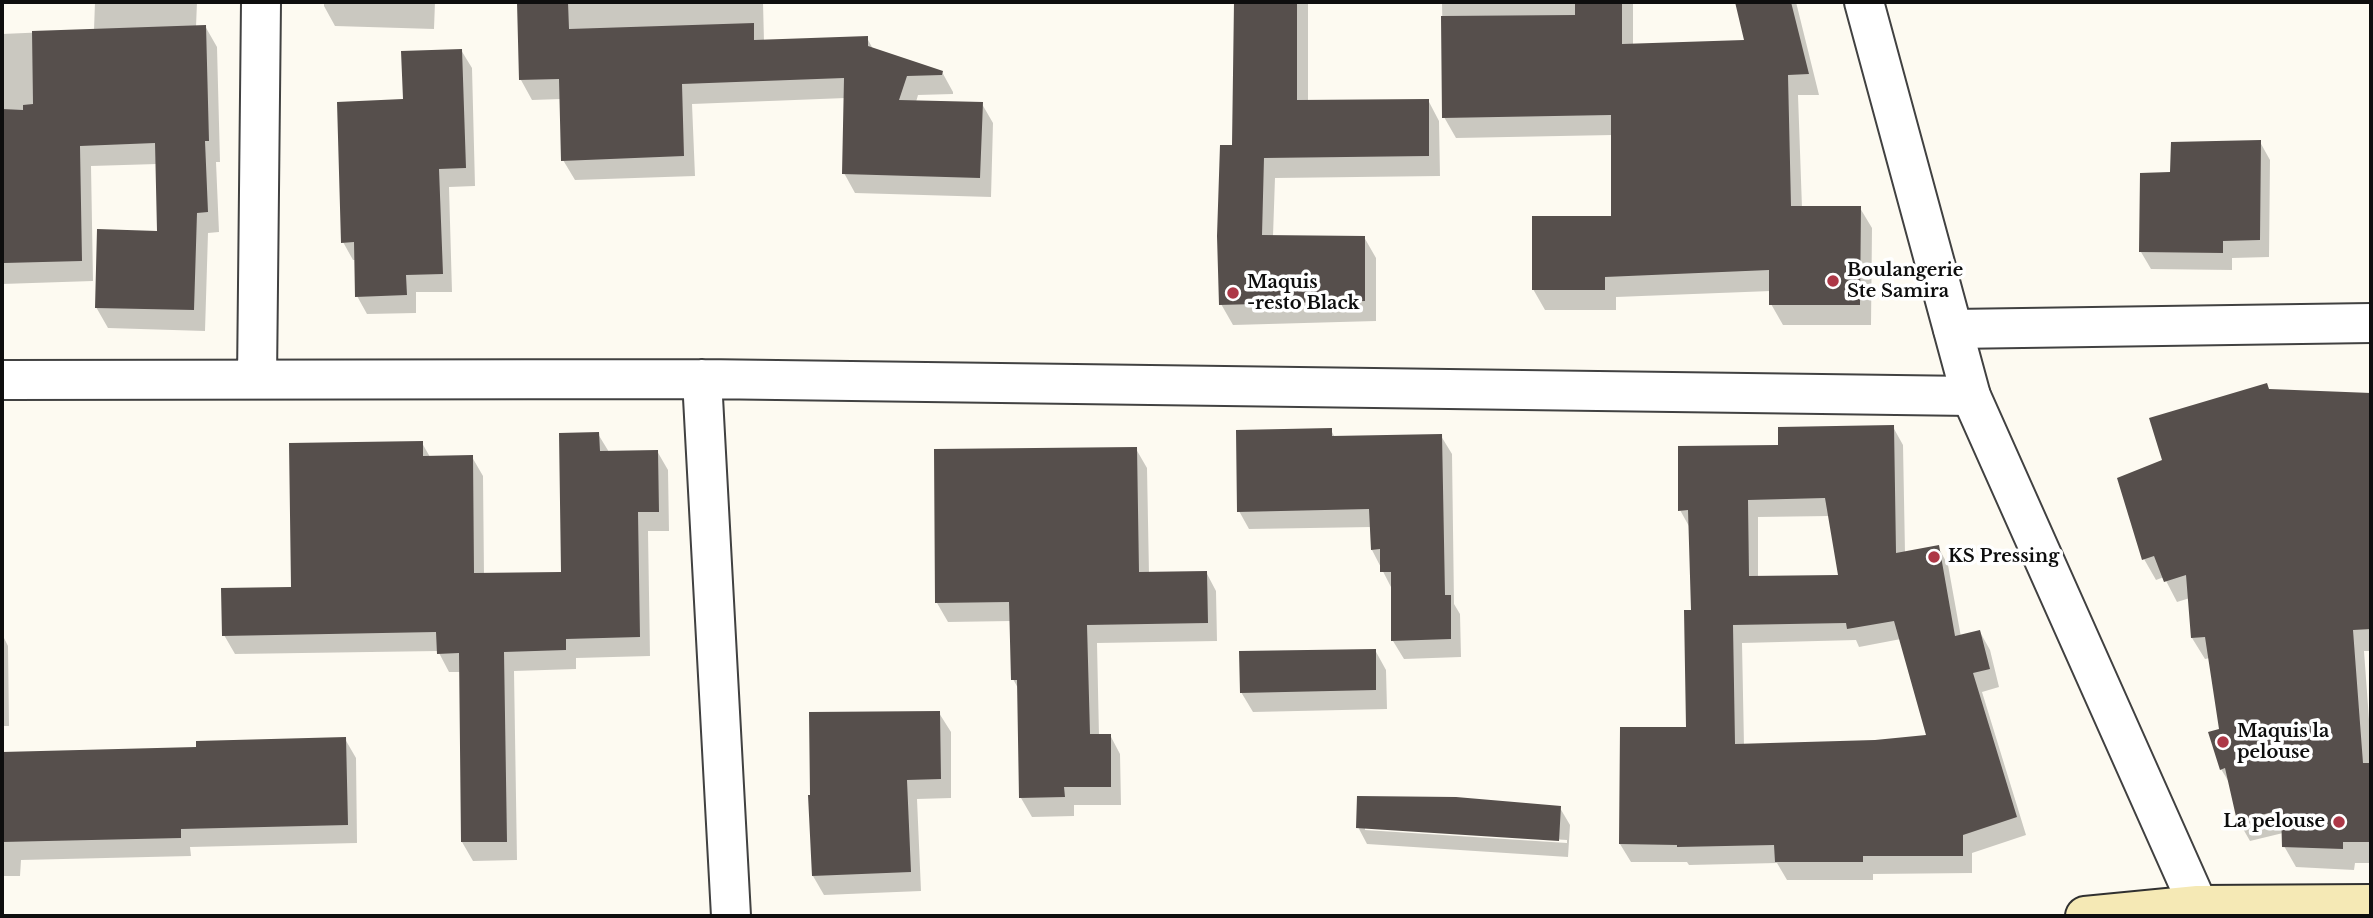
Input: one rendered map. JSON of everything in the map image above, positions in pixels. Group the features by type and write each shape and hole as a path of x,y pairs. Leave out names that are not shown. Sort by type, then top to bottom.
{"main road":[{"path":"2085,916 2371,904"}],"street":[{"path":"257,379 261,2"},
{"path":"1864,2 1971,396 2202,911"},
{"path":"1952,329 2371,323"},
{"path":"702,379 732,916"},
{"path":"2,380 702,379 1971,396"}],"building":[{"path":"517,2 568,2 569,29 754,23 754,40 868,36 868,46 943,71 942,75 907,76 899,100 983,102 980,178 842,174 844,78 682,84 684,156 561,161 559,79 519,80"},
{"path":"1234,2 1297,2 1297,100 1429,99 1429,156 1264,158 1262,235 1365,236 1365,301 1219,305 1217,236 1220,145 1232,145"},
{"path":"1575,2 1622,2 1622,44 1744,40 1735,2 1791,2 1809,74 1788,75 1791,206 1861,206 1860,305 1769,305 1769,270 1605,277 1605,290 1532,290 1532,216 1611,216 1611,115 1442,118 1441,16 1575,15"},
{"path":"206,25 209,141 205,141 208,212 197,213 194,310 95,308 97,229 157,231 155,143 80,146 82,261 4,263 2,109 23,110 23,105 33,104 32,31"},
{"path":"462,49 466,168 439,169 443,274 406,275 407,295 355,297 354,242 341,243 337,102 403,99 401,51"},
{"path":"2261,140 2260,240 2223,241 2223,253 2139,252 2140,173 2170,172 2171,142"},
{"path":"2267,383 2269,389 2371,393 2371,629 2353,630 2363,763 2371,763 2371,842 2343,842 2343,849 2282,847 2281,810 2237,821 2225,768 2220,770 2208,732 2219,729 2205,637 2191,638 2186,575 2164,582 2154,556 2142,560 2117,478 2162,460 2149,418"},
{"path":"1894,425 1896,553 1939,545 1955,636 1980,630 1990,669 1973,673 2017,817 1963,835 1963,856 1863,856 1863,862 1775,862 1774,845 1677,847 1619,844 1620,727 1686,727 1684,610 1691,610 1688,510 1678,511 1678,446 1778,445 1778,427","holes":["1825,498 1838,575 1749,576 1748,500","1894,621 1926,735 1875,740 1735,744 1733,625 1846,623 1847,629"]},
{"path":"1332,428 1332,436 1442,434 1445,595 1451,595 1451,639 1391,641 1391,572 1380,572 1380,549 1371,550 1369,509 1237,512 1236,430"},
{"path":"599,432 600,451 658,450 659,512 638,512 640,637 566,639 566,650 504,652 507,842 461,842 459,653 437,654 436,632 222,636 221,588 291,587 289,443 423,441 423,456 473,455 474,573 561,572 559,433"},
{"path":"1137,447 1139,572 1207,571 1208,623 1087,625 1090,734 1111,734 1111,787 1064,787 1065,797 1019,798 1017,680 1011,680 1009,602 935,603 934,449"},
{"path":"1376,649 1376,690 1240,693 1239,651"},
{"path":"940,711 941,779 907,780 911,872 812,876 808,795 809,712"},
{"path":"346,737 348,825 181,829 181,838 2,842 2,752 196,747 196,741"},
{"path":"1357,796 1456,797 1561,806 1559,841 1356,828"}],"place":[{"name":"Boulangerie Ste Samira","path":"1833,281"},
{"name":"Maquis -resto Black","path":"1233,293"},
{"name":"KS Pressing","path":"1934,557"},
{"name":"Maquis la pelouse","path":"2223,742"},
{"name":"La pelouse","path":"2339,822"}]}
